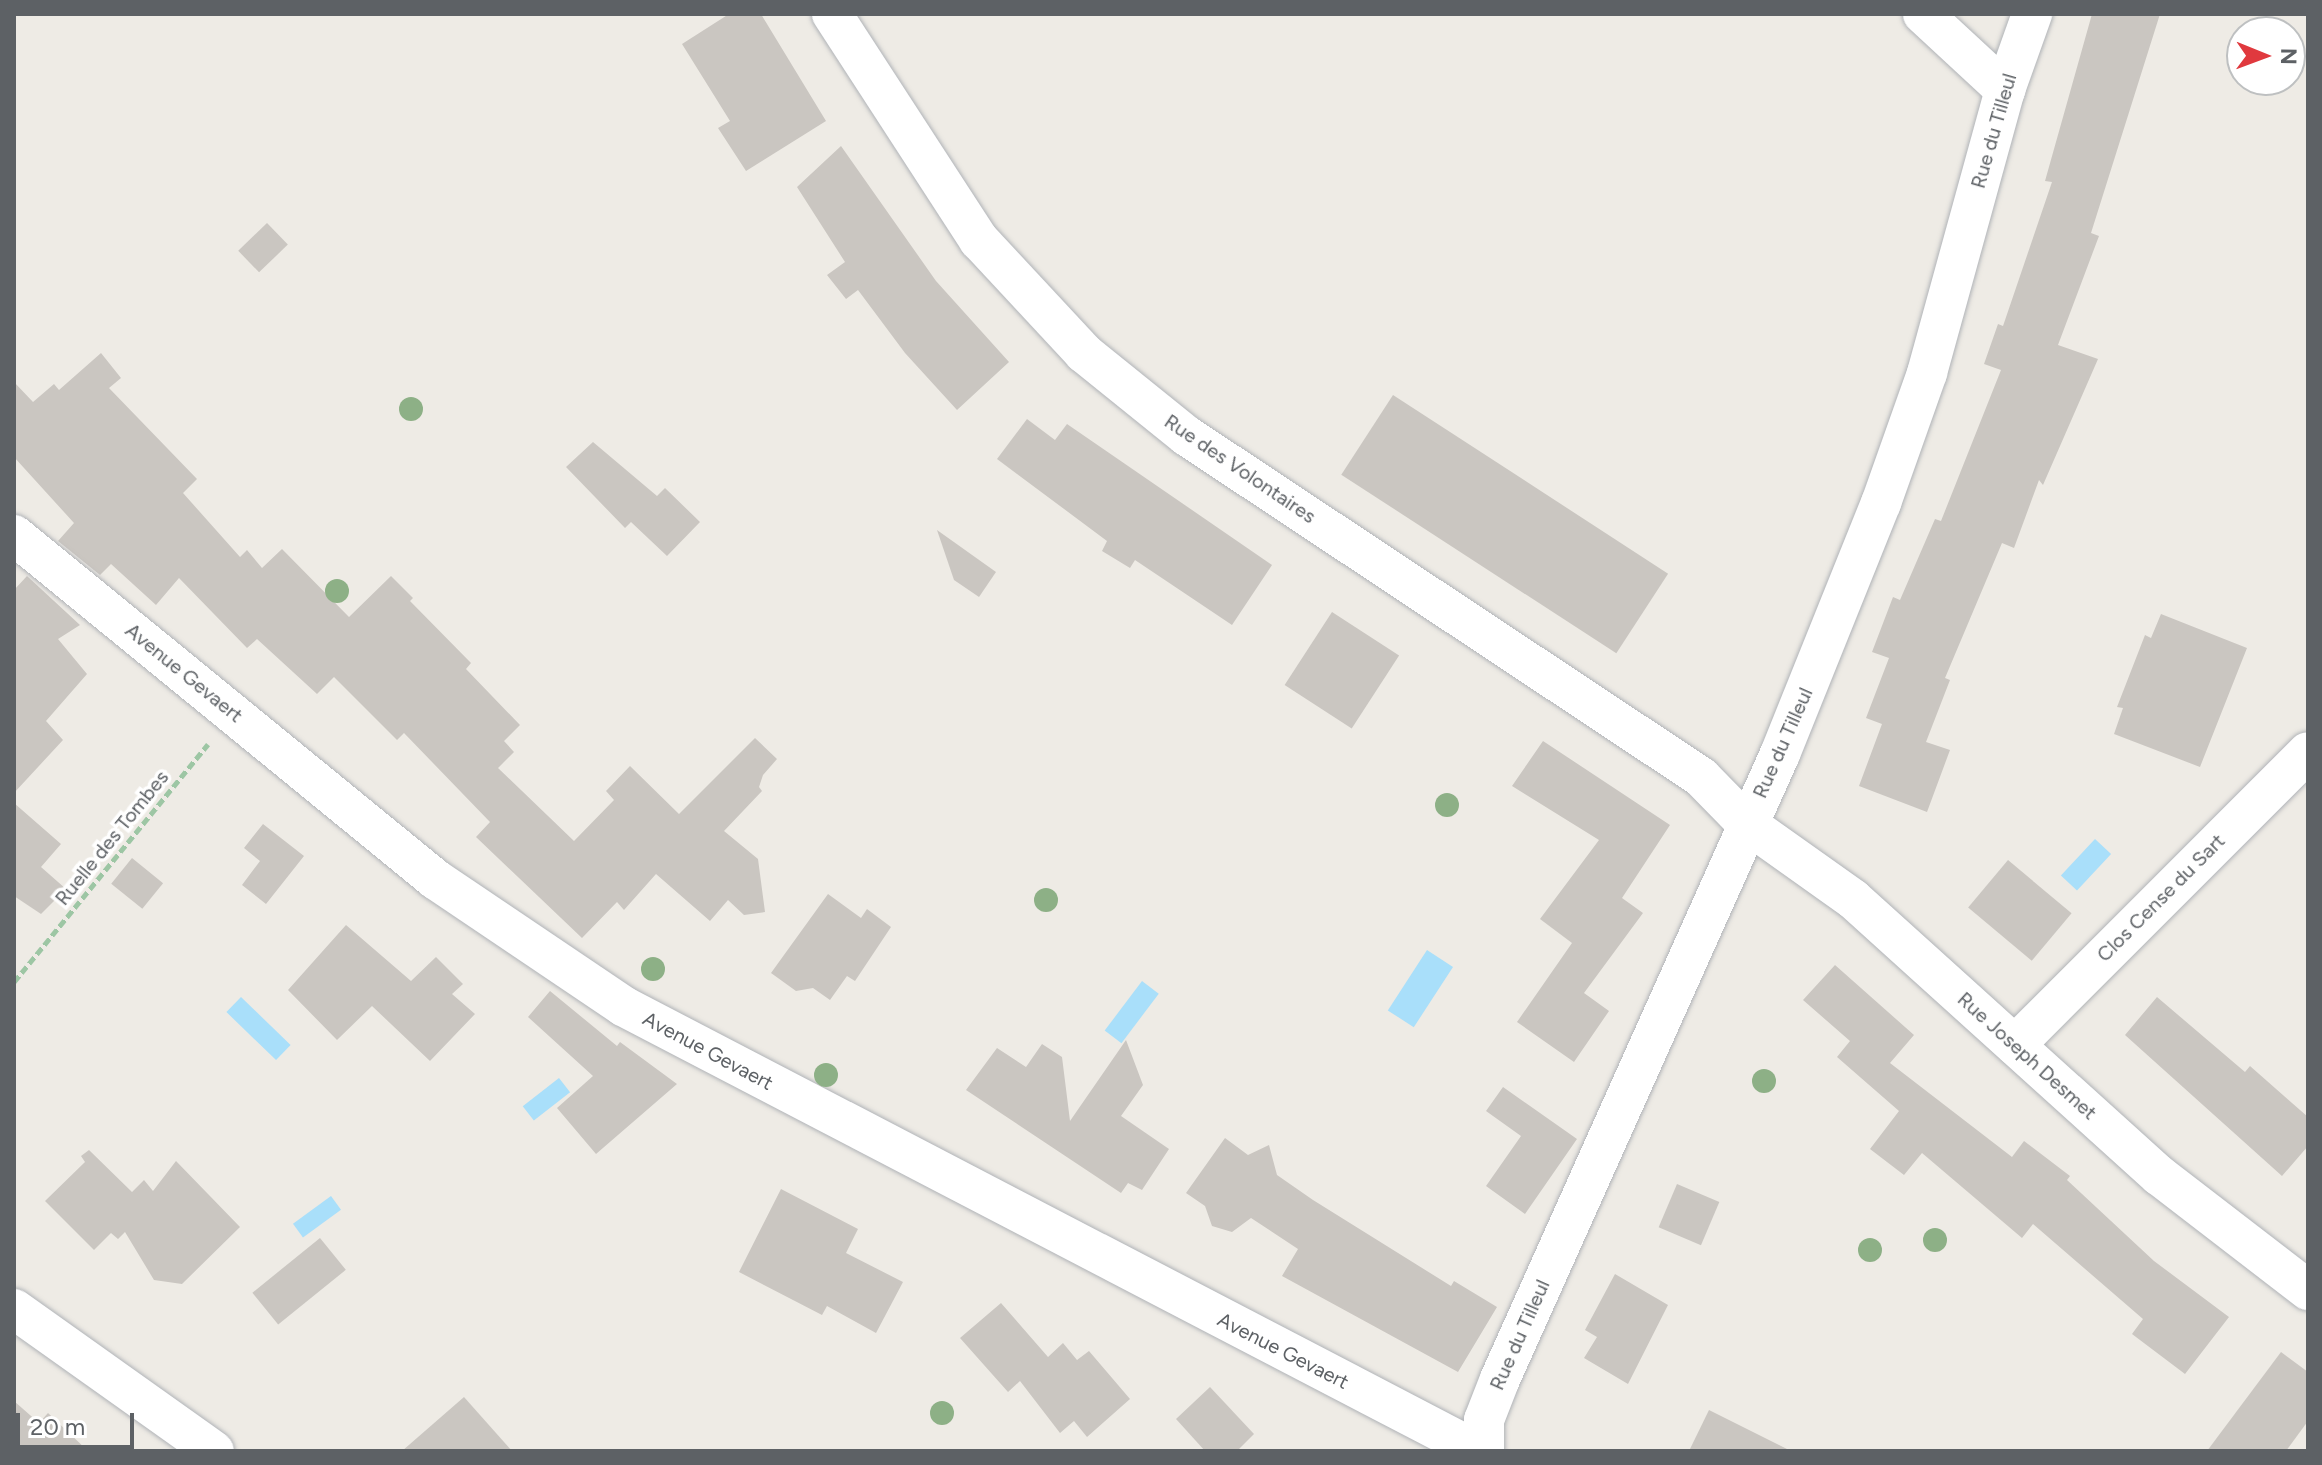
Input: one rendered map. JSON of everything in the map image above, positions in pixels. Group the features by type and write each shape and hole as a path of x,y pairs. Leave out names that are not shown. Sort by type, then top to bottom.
{"street":[{"name":"Rue des Volontaires","path":"832,14 979,240 1084,353 1187,436 1701,777 1746,823"},
{"path":"1923,14 2005,90"},
{"name":"Rue du Tilleul","path":"1481,1451 1484,1420 1500,1379 1817,666 1881,503 1927,373 2005,90 2032,14"},
{"name":"Avenue Gevaert","path":"14,535 435,879 623,1006 1481,1451"},
{"name":"Clos Cense du Sart","path":"2015,1045 2308,752"},
{"name":"Rue Joseph Desmet","path":"1746,823 1853,899 2160,1176 2308,1290"},
{"path":"14,1309 214,1451"}],"path":[{"name":"Ruelle des Tombes","path":"14,982 233,712"}],"water":[{"path":"2095,839 2111,854 2077,891 2061,876"},
{"path":"1427,950 1453,967 1414,1027 1388,1010"},
{"path":"1142,981 1159,994 1121,1043 1105,1031"},
{"path":"241,997 291,1045 276,1060 226,1012"},
{"path":"559,1078 570,1092 534,1121 523,1106"},
{"path":"331,1196 341,1210 303,1237 293,1224"}],"building":[{"path":"729,14 761,14 826,121 746,171 718,128 730,121 682,44"},
{"path":"2092,14 2160,14 2091,233 2099,236 2058,345 2098,359 2043,485 2039,480 2014,548 2002,543 1945,678 1950,680 1926,742 1950,750 1927,812 1859,786 1882,724 1866,718 1889,658 1872,652 1893,597 1900,600 1935,519 1941,521 2001,370 1984,364 1998,324 2003,326 2052,182 2045,181"},
{"path":"841,146 936,281 1009,362 957,410 905,353 858,290 846,299 827,275 845,262 797,187"},
{"path":"267,223 288,245 259,272 238,251"},
{"path":"101,353 121,378 109,388 197,479 183,493 240,557 247,550 262,568 282,549 349,617 391,576 413,598 410,601 471,663 466,669 520,725 504,741 514,752 498,768 574,841 614,800 606,791 630,766 679,814 755,738 777,759 763,775 759,787 762,791 724,831 758,859 765,912 744,915 728,900 710,921 656,874 624,910 617,902 582,938 476,837 490,822 404,733 397,740 334,677 317,694 257,639 247,648 179,578 156,605 111,564 100,575 58,541 74,523 14,457 14,382 33,402 54,384 59,390"},
{"path":"1393,395 1668,574 1616,653 1341,475"},
{"path":"1027,419 1055,440 1067,424 1272,565 1232,625 1135,560 1130,568 1102,551 1107,541 997,459"},
{"path":"593,442 657,496 665,488 700,522 667,556 631,522 625,528 566,467"},
{"path":"937,530 996,572 979,597 954,580"},
{"path":"27,576 80,625 58,639 87,674 46,721 63,740 14,793 14,590"},
{"path":"1332,612 1399,656 1352,729 1285,685"},
{"path":"2161,614 2247,648 2200,767 2114,734 2123,708 2117,707 2145,635 2151,638"},
{"path":"1543,741 1670,825 1622,898 1643,913 1584,993 1609,1011 1574,1062 1517,1022 1572,943 1540,919 1599,840 1512,786"},
{"path":"14,803 61,844 41,867 66,889 41,914 14,896"},
{"path":"263,824 304,856 266,904 242,885 260,861 244,848"},
{"path":"132,858 163,883 142,909 111,884"},
{"path":"2008,860 2072,913 2032,961 1968,907"},
{"path":"828,894 861,918 867,909 891,927 855,981 847,976 830,1000 813,988 796,991 771,973"},
{"path":"346,925 411,981 436,957 463,984 452,994 475,1014 430,1061 372,1006 337,1040 288,990"},
{"path":"1835,965 1914,1035 1890,1063 2012,1157 2024,1141 2070,1176 2067,1180 2154,1261 2229,1317 2185,1374 2132,1334 2143,1319 2033,1224 2022,1238 1922,1153 1904,1175 1870,1149 1899,1111 1837,1057 1850,1041 1803,1000"},
{"path":"550,991 617,1046 620,1042 677,1084 596,1154 557,1108 593,1076 528,1017"},
{"path":"2157,997 2245,1072 2250,1066 2308,1117 2308,1146 2282,1176 2125,1035"},
{"path":"1126,1040 1143,1085 1121,1116 1169,1149 1142,1190 1128,1183 1121,1193 966,1090 997,1048 1026,1067 1042,1044 1062,1057 1070,1121"},
{"path":"1503,1087 1577,1139 1525,1214 1486,1186 1521,1136 1486,1111"},
{"path":"1225,1138 1248,1155 1269,1145 1277,1175 1451,1286 1454,1281 1497,1307 1458,1372 1282,1276 1298,1249 1251,1218 1232,1232 1212,1226 1205,1206 1186,1193"},
{"path":"89,1150 132,1192 144,1180 153,1191 176,1161 240,1227 182,1284 154,1280 125,1232 118,1239 111,1233 94,1250 45,1201 85,1162 81,1156"},
{"path":"1677,1184 1719,1202 1701,1245 1659,1227"},
{"path":"781,1189 858,1229 846,1253 903,1282 876,1333 827,1306 822,1315 739,1272"},
{"path":"320,1238 346,1270 278,1325 252,1293"},
{"path":"1615,1274 1668,1305 1628,1384 1584,1358 1597,1337 1585,1330"},
{"path":"1001,1303 1048,1357 1063,1343 1077,1360 1089,1351 1130,1399 1087,1437 1074,1421 1060,1433 1020,1381 1008,1392 960,1338"},
{"path":"2281,1352 2308,1372 2308,1421 2286,1451 2207,1451"},
{"path":"1210,1387 1254,1434 1237,1451 1205,1451 1176,1419"},
{"path":"464,1397 512,1451 402,1451"},
{"path":"14,1401 39,1423 48,1413 88,1451 14,1451"},
{"path":"1709,1410 1791,1451 1689,1451"}]}
